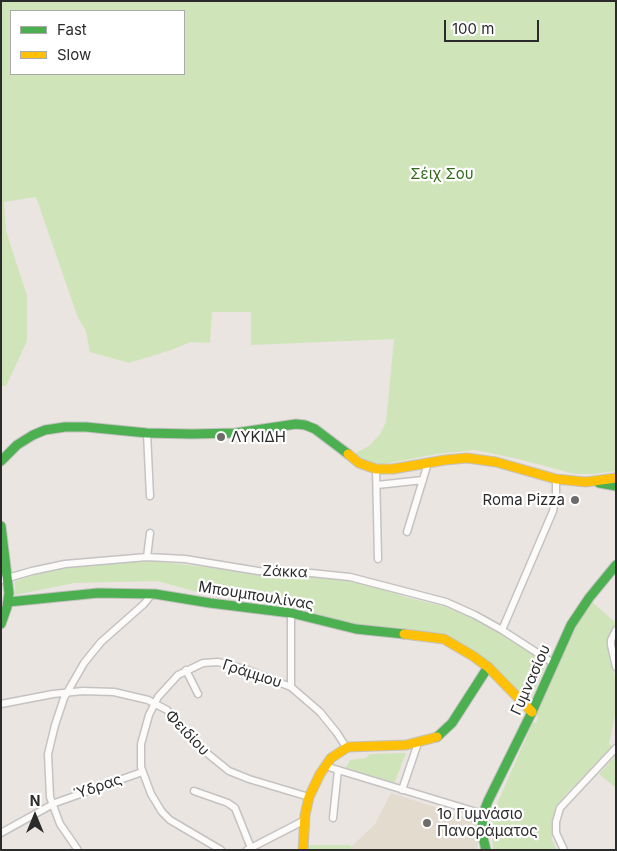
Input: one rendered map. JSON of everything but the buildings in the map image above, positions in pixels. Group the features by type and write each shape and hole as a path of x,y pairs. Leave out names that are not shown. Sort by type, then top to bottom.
{"street":[{"path":"1,460 21,443 37,433 50,429 80,427 146,434 228,434 281,425 305,425 320,432 359,463 376,469 394,469 445,460 480,459 556,479 616,486"},
{"path":"146,434 150,496"},
{"path":"406,532 428,463"},
{"path":"376,469 378,559"},
{"path":"594,482 616,478"},
{"path":"502,630 553,511 556,496 556,479"},
{"path":"377,484 423,480"},
{"path":"1,526 5,579 5,608 1,624"},
{"path":"147,557 150,533"},
{"name":"Ζάκκα","path":"5,579 65,564 147,557 185,559 258,571 350,577 446,602 502,630 553,663"},
{"name":"Γυμνασίου","path":"483,814 532,712 553,663 578,614 616,565"},
{"path":"78,850 62,827 52,804 48,785 48,754 55,725 67,692 81,667 101,642 144,604 152,594"},
{"name":"Μπουμπουλίνας","path":"5,608 68,595 152,594 210,604 291,613 356,629 444,639 488,667 532,712"},
{"path":"291,613 291,687"},
{"path":"616,630 611,640 616,667"},
{"name":"Γράμμου","path":"221,850 170,820 156,804 142,772 140,762 142,738 149,715 155,702 178,675 203,663 218,662 245,669 291,687 320,712 340,737 346,748"},
{"path":"303,850 309,797 331,758 346,748 400,746 437,737 452,723 472,695 488,667"},
{"path":"186,670 198,694"},
{"name":"Φειδίου","path":"1,704 67,692 106,691 155,702 167,710 208,754 229,771 309,797"},
{"path":"402,790 418,743"},
{"path":"564,850 556,833 556,822 560,808 616,748"},
{"path":"325,766 483,814 482,833 486,850"},
{"path":"333,818 338,770"},
{"name":"Ύδρας","path":"1,833 52,804 142,772"},
{"path":"194,791 228,803 235,808 249,849 305,820"}],"shaded area":[{"name":"1ο Γυμνάσιο Πανοράματος","path":"391,793 479,821 480,838 477,846 478,850 348,850 375,824"}],"green space":[{"name":"Σέιχ Σου","path":"1,1 616,1 616,471 575,474 475,450 437,454 379,465 363,459 355,453 369,446 380,434 386,422 394,339 251,345 251,312 212,312 210,343 191,342 129,363 90,352 86,331 78,318 36,197 4,202 6,231 27,296 27,341 6,386 1,386"},
{"path":"153,561 265,574 353,580 405,597 443,606 471,617 500,632 547,663 529,702 489,663 452,641 369,629 293,608 197,592 157,581 74,583 15,595 15,581 66,565"},
{"path":"592,602 616,623 610,635 609,652 616,680 616,711 609,744 614,747 565,795 558,805 552,825 552,840 557,850 493,850 491,821 493,813 533,722 536,723 538,717 536,714 569,641"},
{"path":"406,753 394,784 345,769 350,760 366,758 370,754"},
{"path":"616,755 616,788 599,774"},
{"path":"304,845 352,846 348,850 304,850"}],"traffic: fast":[{"path":"1,461 17,445 33,435 45,430 65,427 192,434 235,433 296,424 315,429 348,454"},
{"path":"599,483 616,486"},
{"path":"1,526 9,593 7,607 1,624"},
{"path":"486,850 482,833 483,814 488,801 532,712 571,625 589,598 616,565"},
{"path":"8,602 98,593 155,594 291,613 356,629 404,634"},
{"path":"437,737 452,723 488,667"}],"traffic: slow":[{"path":"348,454 359,463 376,469 393,469 467,458 496,462 556,479 586,482 616,478"},
{"path":"404,634 444,639 473,656 488,667 532,712"},
{"path":"303,850 305,815 309,797 320,774 331,758 348,747 406,745 437,737"}],"place":[{"name":"ΛΥΚΙΔΗ","path":"221,437"},
{"name":"Roma Pizza","path":"575,500"},
{"name":"1ο Γυμνάσιο Πανοράματος","path":"427,823"}]}
